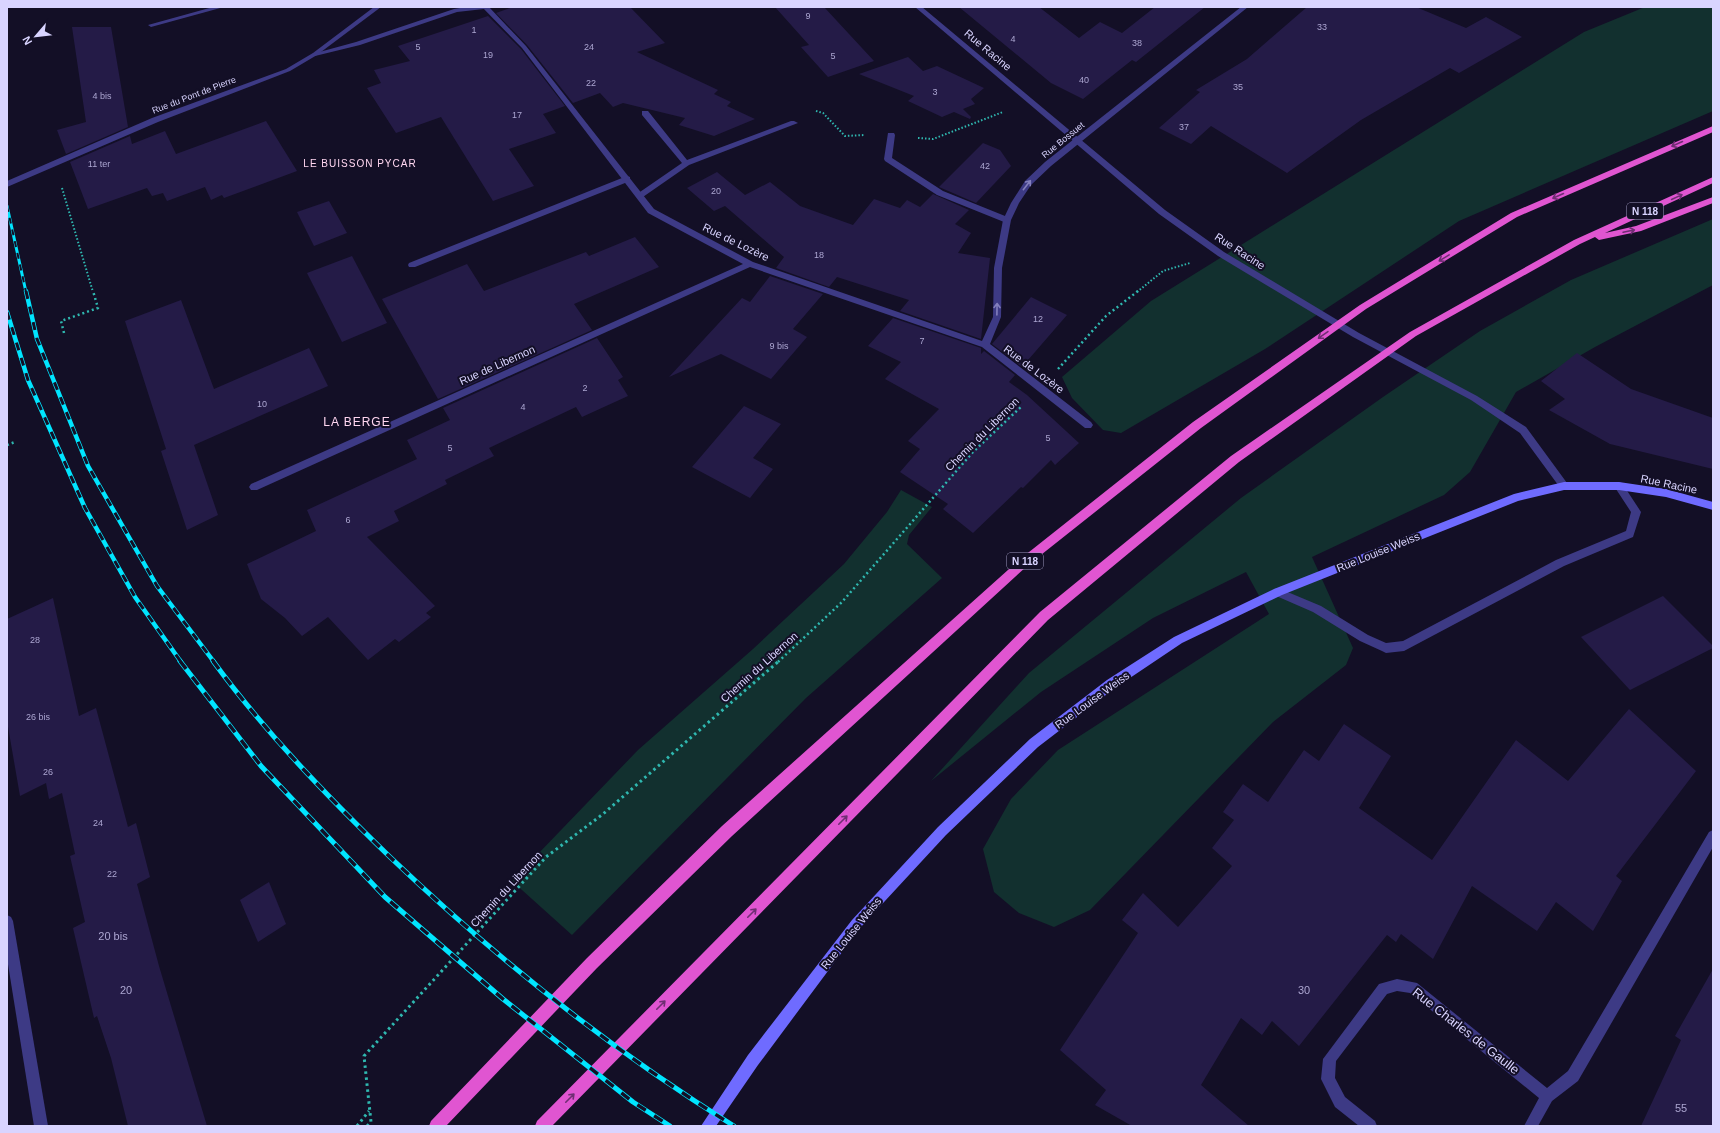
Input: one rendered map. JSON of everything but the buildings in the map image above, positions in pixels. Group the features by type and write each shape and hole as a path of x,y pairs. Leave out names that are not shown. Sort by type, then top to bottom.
{"highway":[{"name":"N 118","path":"436,1126 592,963 727,831 1023,563 1197,424 1362,307 1514,215 1713,129"},
{"name":"N 118","path":"542,1126 1044,616 1235,459 1413,334 1577,242 1713,180"},
{"path":"1577,242 1638,229 1713,200"}],"main road":[{"name":"Rue Louise Weiss","path":"708,1126 753,1060 856,924 942,832 1034,743 1111,684 1178,640 1278,592 1505,501 1564,486 1619,486"},
{"name":"Rue Racine","path":"1619,486 1666,493 1713,506"}],"street":[{"path":"151,25 221,7"},
{"name":"Rue du Pont de Pierre","path":"7,184 54,162 155,120 288,70 315,54 378,7"},
{"path":"315,54 358,44 456,10 485,7"},
{"name":"Rue de Lozère","path":"485,7 524,47 651,211 750,264 985,345 1088,425"},
{"name":"Rue Racine","path":"918,7 1162,212 1221,254 1356,335 1474,398 1523,430 1564,486"},
{"name":"Rue Bossuet","path":"985,345 997,316 998,268 1007,220 1015,203 1028,183 1077,141 1245,7"},
{"path":"645,113 686,163"},
{"path":"640,196 686,163 794,123"},
{"path":"891,135 888,159 940,193 1007,220"},
{"path":"412,265 627,179"},
{"name":"Rue de Libernon","path":"254,487 750,264"},
{"path":"1278,592 1317,609 1364,638 1386,648 1404,646 1560,563 1630,534 1636,512 1619,486"},
{"path":"1531,1126 1547,1096 1573,1076 1713,836"},
{"path":"7,921 41,1126"},
{"name":"Rue Charles de Gaulle","path":"1370,1126 1340,1102 1328,1079 1330,1059 1383,988 1397,984 1413,987 1547,1096"}],"path":[{"path":"54,162 98,308 62,321 64,333"},
{"name":"Chemin du Libernon","path":"367,1126 371,1122 364,1056 546,857 602,814 758,681 842,602 973,452 1041,387 1106,316 1162,271 1221,254"},
{"path":"7,445 15,442"},
{"path":"357,1126 370,1111"}],"green space":[{"path":"1645,7 1713,7 1713,111 1459,221 1265,349 1121,433 1103,430 1072,398 1062,377 1151,301 1584,32"},
{"path":"1713,219 1713,285 1595,347 1516,392 1470,472 1444,495 1312,557 1353,648 1346,665 1273,722 1090,910 1054,927 1019,913 994,892 983,849 1011,799 1058,750 1269,614 1246,572 1153,618 1041,692 931,781 1029,673 1241,498 1383,397 1480,331 1571,280"},
{"path":"901,490 932,507 909,535 907,544 942,578 806,698 572,935 512,881 638,750 753,649 844,564 887,512"}],"railway":[{"path":"7,206 26,292"},
{"path":"26,291 37,339 88,466 157,586 214,662"},
{"path":"7,312 28,380 85,508 135,597 181,662"},
{"path":"180,661 261,766 385,897 503,999 633,1102 670,1126"},
{"path":"213,661 254,713 297,763 366,834 471,931 599,1034 643,1066 734,1126"}],"district":[{"name":"LE BUISSON PYCAR","path":"360,163"},
{"name":"LA BERGE","path":"357,422"}]}
